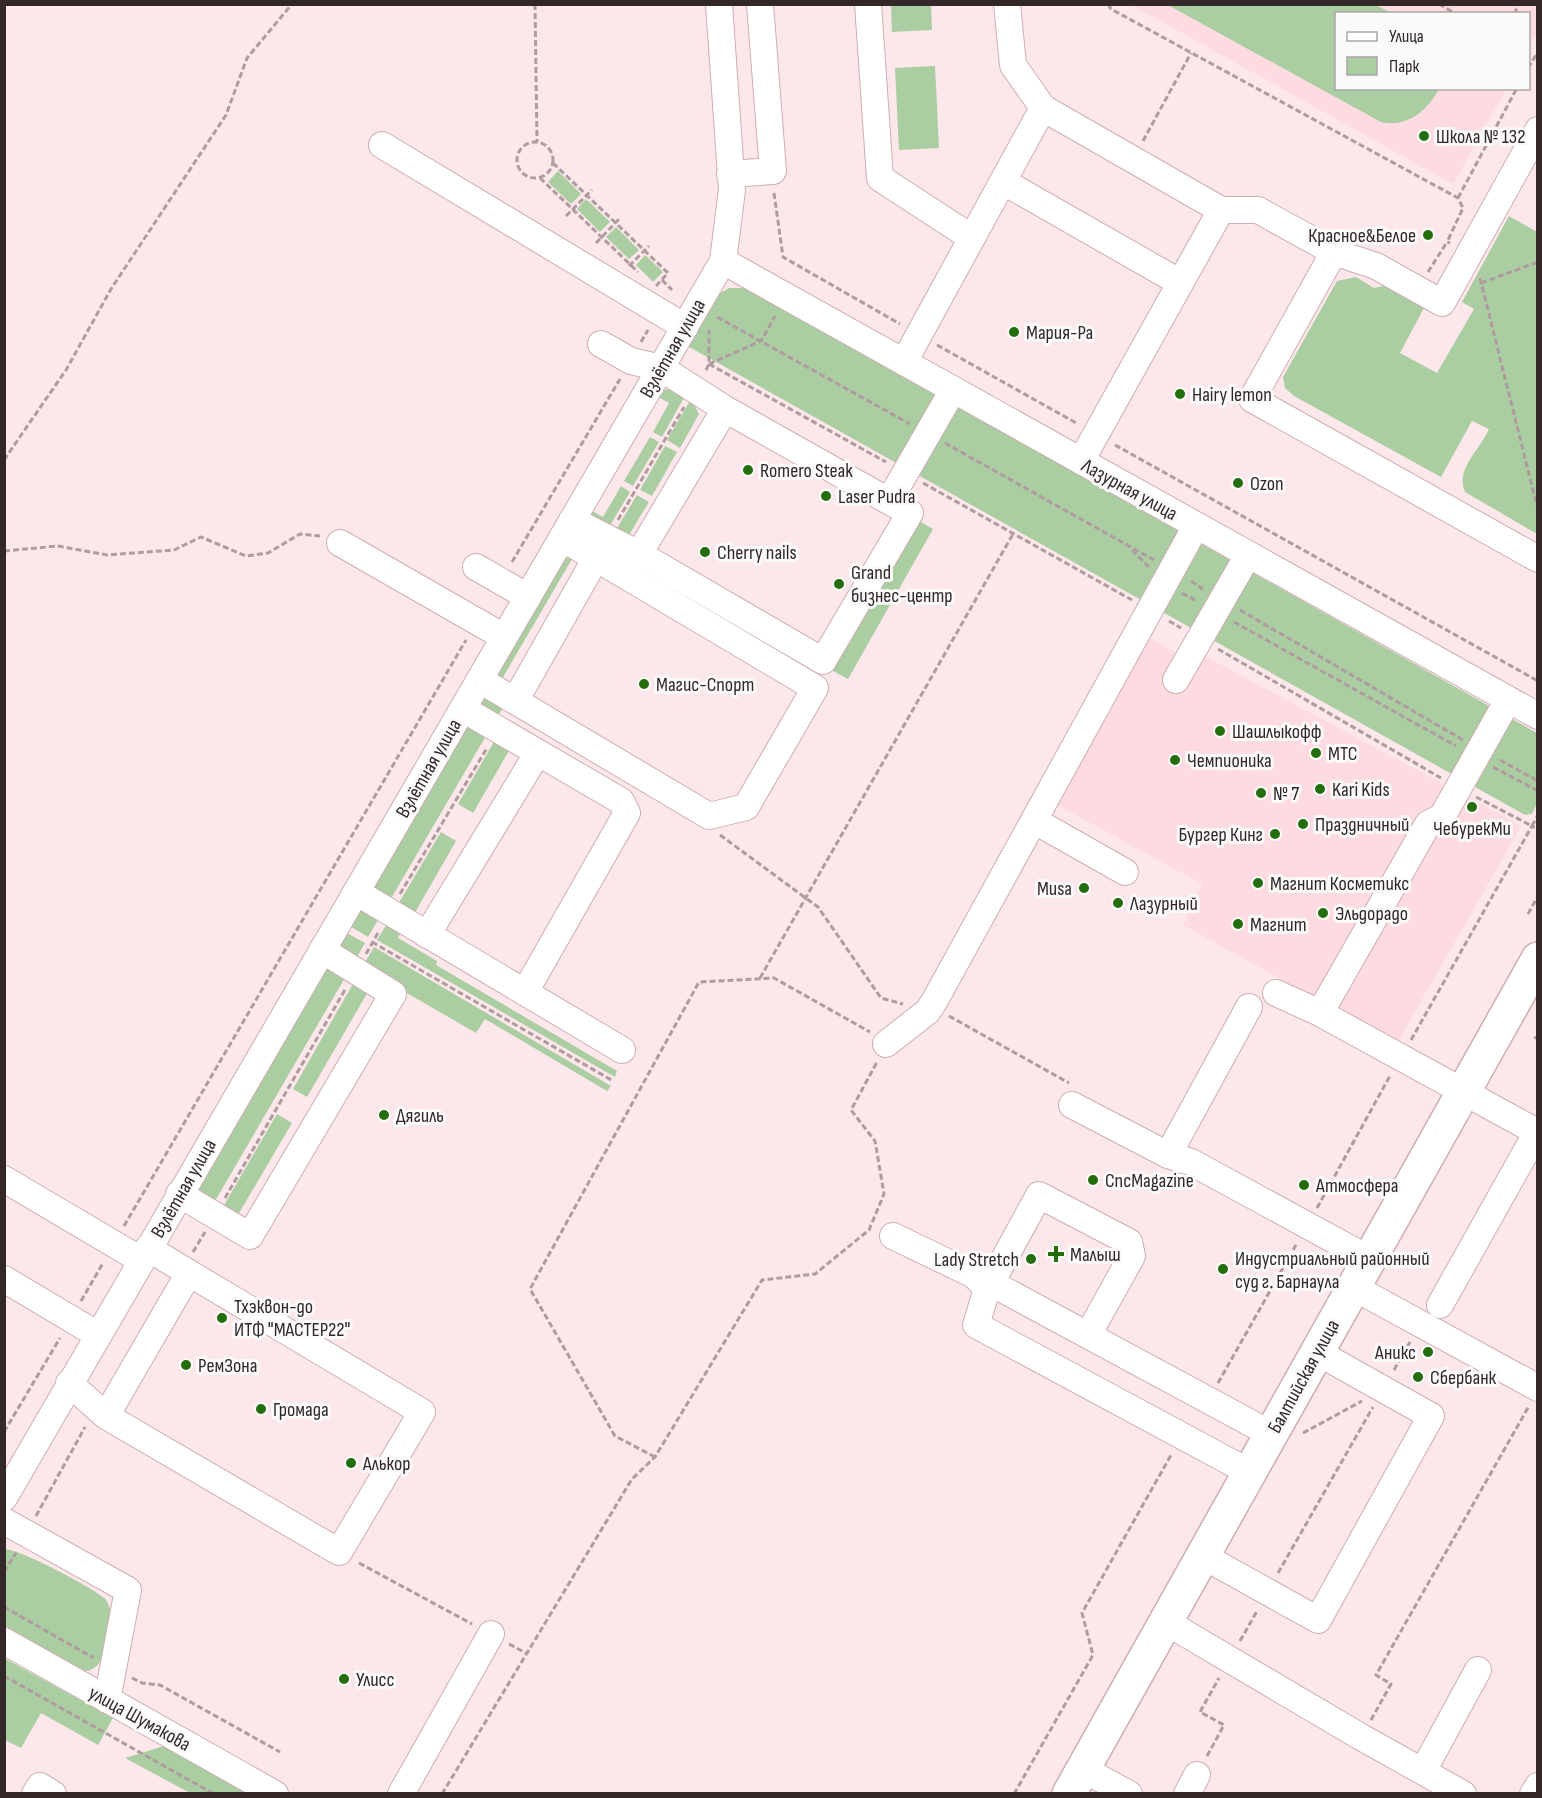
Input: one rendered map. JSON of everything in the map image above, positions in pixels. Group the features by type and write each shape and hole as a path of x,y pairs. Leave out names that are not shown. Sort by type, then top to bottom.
{"main road":[{"name":"Балтийская улица","path":"1076,1781 1463,1092 1535,970"}],"street":[{"name":"Взлётная улица","path":"4,1498 661,368 697,325 723,261 732,189 719,4"},
{"path":"730,174 773,171 760,4"},
{"path":"868,4 880,178 972,238"},
{"path":"1007,4 1013,65 1043,108 1221,210 1258,210 1334,252 1376,266 1442,303 1538,130"},
{"path":"904,362 1043,108"},
{"path":"382,145 665,301 697,325"},
{"path":"1004,182 1179,282"},
{"path":"1081,461 1221,210"},
{"path":"1334,252 1252,399 1538,559"},
{"name":"Лазурная улица","path":"723,261 1538,716"},
{"path":"601,344 630,361 661,368 696,388 725,409 910,513 823,661 639,554 601,549"},
{"path":"889,501 953,390"},
{"path":"639,554 725,409"},
{"path":"887,1043 928,1011 1196,526"},
{"path":"480,680 709,816 746,807 815,688 567,529"},
{"path":"339,543 504,637"},
{"path":"515,701 601,549"},
{"path":"1176,680 1248,555"},
{"path":"476,567 528,597"},
{"path":"1320,1013 1428,824 1442,817 1508,700"},
{"path":"463,709 621,801 627,813 525,992"},
{"path":"428,935 537,753"},
{"path":"1035,821 1125,872"},
{"path":"356,892 622,1050"},
{"path":"179,1194 250,1236 393,994 322,950"},
{"path":"1276,993 1320,1013 1537,1131 1440,1305"},
{"path":"1168,1155 1249,1006"},
{"path":"1071,1105 1168,1155 1191,1162 1369,1259"},
{"path":"4,1179 114,1244 189,1273 422,1412 339,1552 101,1411 69,1383"},
{"path":"1088,1335 1132,1256 1129,1242 1039,1195 989,1286 976,1325 1250,1472"},
{"path":"893,1236 974,1275 989,1286 1088,1335 1271,1434"},
{"path":"101,1411 189,1273"},
{"path":"4,1279 98,1335"},
{"path":"1353,1287 1426,1327 1535,1394"},
{"path":"1203,1556 1318,1620 1431,1416 1317,1352"},
{"path":"4,1521 128,1590 107,1700"},
{"path":"1166,1622 1361,1737 1424,1780 1463,1794"},
{"path":"401,1794 491,1634"},
{"name":"улица Шумакова","path":"4,1641 275,1794"},
{"path":"1424,1780 1478,1670"},
{"path":"1076,1781 1129,1794"},
{"path":"35,1794 40,1786 53,1794"},
{"path":"1533,1794 1538,1786"}],"path":[{"path":"4,460 66,370 111,289 226,115 247,58 292,4"},
{"path":"535,4 537,142"},
{"path":"1108,4 1111,9 1458,198 1516,90"},
{"path":"1439,4 1453,12"},
{"path":"1133,159 1191,52"},
{"path":"1530,65 1538,52"},
{"path":"537,142 551,152 553,163 549,173 540,178"},
{"path":"537,142 521,148 517,165 523,175 540,178 655,287 668,273 553,163"},
{"path":"773,171 783,257 1096,435 1538,681"},
{"path":"566,216 592,190"},
{"path":"596,243 620,218"},
{"path":"1417,289 1447,242"},
{"path":"626,269 649,246"},
{"path":"1473,247 1538,510"},
{"path":"1481,283 1538,262"},
{"path":"662,280 665,301"},
{"path":"500,581 665,301 678,294"},
{"path":"710,313 761,341"},
{"path":"601,549 709,363 761,341 775,316"},
{"path":"697,325 709,363 1149,610 1459,788 1538,830"},
{"path":"4,550 58,546 107,555 174,550 201,537 246,556 268,553 300,534 320,536 339,543"},
{"path":"760,979 1013,534"},
{"path":"1538,781 1478,754 1168,577 1129,546 1168,577 1219,606 1478,754 1538,791"},
{"path":"4,1432 477,622"},
{"path":"709,816 722,838 818,907 881,998 946,1015 1070,1084 1071,1105"},
{"path":"1203,1397 1216,1387 1538,816"},
{"path":"1528,914 1538,896"},
{"path":"372,942 613,1081"},
{"path":"442,1794 632,1479 655,1457 762,1280 815,1274 868,1230 885,1194 875,1140 851,1110 887,1043 774,978 699,982 530,1289 615,1436 655,1457"},
{"path":"1192,1784 1224,1725 1200,1712 1418,1329 1426,1327"},
{"path":"1303,1433 1383,1389"},
{"path":"1361,1737 1391,1684 1376,1675 1535,1394"},
{"path":"4,1572 101,1411"},
{"path":"1014,1794 1093,1655 1082,1613 1182,1436"},
{"path":"339,1552 526,1653"},
{"path":"4,1607 113,1669 142,1683 160,1685 280,1752"},
{"path":"4,1676 214,1794"}],"shaded area":[{"name":"Школа № 132","path":"1132,5 1537,5 1537,32 1530,46 1530,12 1335,12 1335,90 1505,90 1453,184"},
{"path":"1148,637 1182,656 1188,647 1521,826 1397,1043 1183,925 1202,884 1056,804"}],"green space":[{"path":"891,5 931,5 932,30 892,32"},
{"path":"1168,5 1375,5 1390,12 1335,12 1335,90 1438,90 1422,111 1408,120 1381,122"},
{"path":"935,66 939,148 899,150 895,68"},
{"path":"558,171 581,194 571,204 548,182"},
{"path":"586,199 610,222 600,232 577,209"},
{"path":"1509,216 1537,232 1537,534 1465,492 1463,475 1466,467 1489,429 1472,421 1441,477 1294,396 1285,388 1283,377 1337,281 1356,277 1374,288 1392,284 1425,306 1400,353 1437,373 1474,309 1462,302"},
{"path":"616,227 639,250 629,259 606,237"},
{"path":"645,255 663,272 653,282 636,265"},
{"path":"729,288 747,288 1537,733 1537,803 1532,814 1525,815 684,344 710,299"},
{"path":"671,388 685,396 662,437 653,432 669,403 653,394"},
{"path":"691,399 699,414 680,448 667,440"},
{"path":"650,437 659,442 633,486 624,481"},
{"path":"665,446 677,452 652,496 640,490"},
{"path":"621,486 630,492 605,534 589,525 587,508 603,517"},
{"path":"637,495 649,502 629,535 611,538"},
{"path":"917,520 933,529 848,679 831,670"},
{"path":"562,557 572,559 499,684 493,670"},
{"path":"487,697 504,706 496,719 480,709 477,700"},
{"path":"465,726 474,727 487,734 389,902 372,889"},
{"path":"495,740 510,749 473,813 458,804"},
{"path":"441,832 456,841 413,916 397,906"},
{"path":"366,910 379,918 368,937 345,923 358,911"},
{"path":"387,924 401,932 398,938 437,961 436,965 617,1071 615,1077 377,940"},
{"path":"341,930 365,943 354,962 341,954 337,937"},
{"path":"374,947 611,1086 607,1091 485,1019 476,1033 362,967"},
{"path":"332,968 346,976 211,1208 194,1192 322,971"},
{"path":"354,982 369,990 307,1097 293,1089"},
{"path":"277,1114 292,1123 235,1220 220,1212"},
{"path":"4,1549 25,1555 55,1569 104,1598 109,1605 112,1627 106,1651 94,1668 85,1671 5,1626"},
{"path":"4,1658 113,1718 98,1745 41,1713 21,1748 5,1740"},
{"path":"164,1746 246,1793 190,1793 125,1758"}],"place":[{"name":"Школа № 132","path":"1424,136"},
{"name":"Красное&Белое","path":"1428,235"},
{"name":"Мария-Ра","path":"1014,332"},
{"name":"Hairy lemon","path":"1180,394"},
{"name":"Romero Steak","path":"748,470"},
{"name":"Ozon","path":"1238,483"},
{"name":"Laser Pudra","path":"826,496"},
{"name":"Cherry nails","path":"705,552"},
{"name":"Grand бизнес-центр","path":"839,584"},
{"name":"Магис-Спорт","path":"644,684"},
{"name":"Шашлыкофф","path":"1220,731"},
{"name":"МТС","path":"1316,753"},
{"name":"Чемпионика","path":"1175,760"},
{"name":"Kari Kids","path":"1320,789"},
{"name":"№ 7","path":"1261,793"},
{"name":"ЧебурекМи","path":"1472,807"},
{"name":"Праздничный","path":"1303,824"},
{"name":"Бургер Кинг","path":"1275,834"},
{"name":"Магнит Косметикс","path":"1258,883"},
{"name":"Musa","path":"1084,888"},
{"name":"Лазурный","path":"1118,903"},
{"name":"Эльдорадо","path":"1323,913"},
{"name":"Магнит","path":"1238,924"},
{"name":"Дягиль","path":"384,1115"},
{"name":"CncMagazine","path":"1093,1180"},
{"name":"Атмосфера","path":"1304,1185"},
{"name":"Малыш","path":"1056,1254"},
{"name":"Lady Stretch","path":"1031,1259"},
{"name":"Индустриальный районный суд г. Барнаула","path":"1223,1269"},
{"name":"Тхэквон-до ИТФ \"МАСТЕР22\"","path":"222,1318"},
{"name":"Аникс","path":"1428,1352"},
{"name":"РемЗона","path":"186,1365"},
{"name":"Сбербанк","path":"1418,1377"},
{"name":"Громада","path":"261,1409"},
{"name":"Алькор","path":"351,1463"},
{"name":"Улисс","path":"344,1679"}]}
